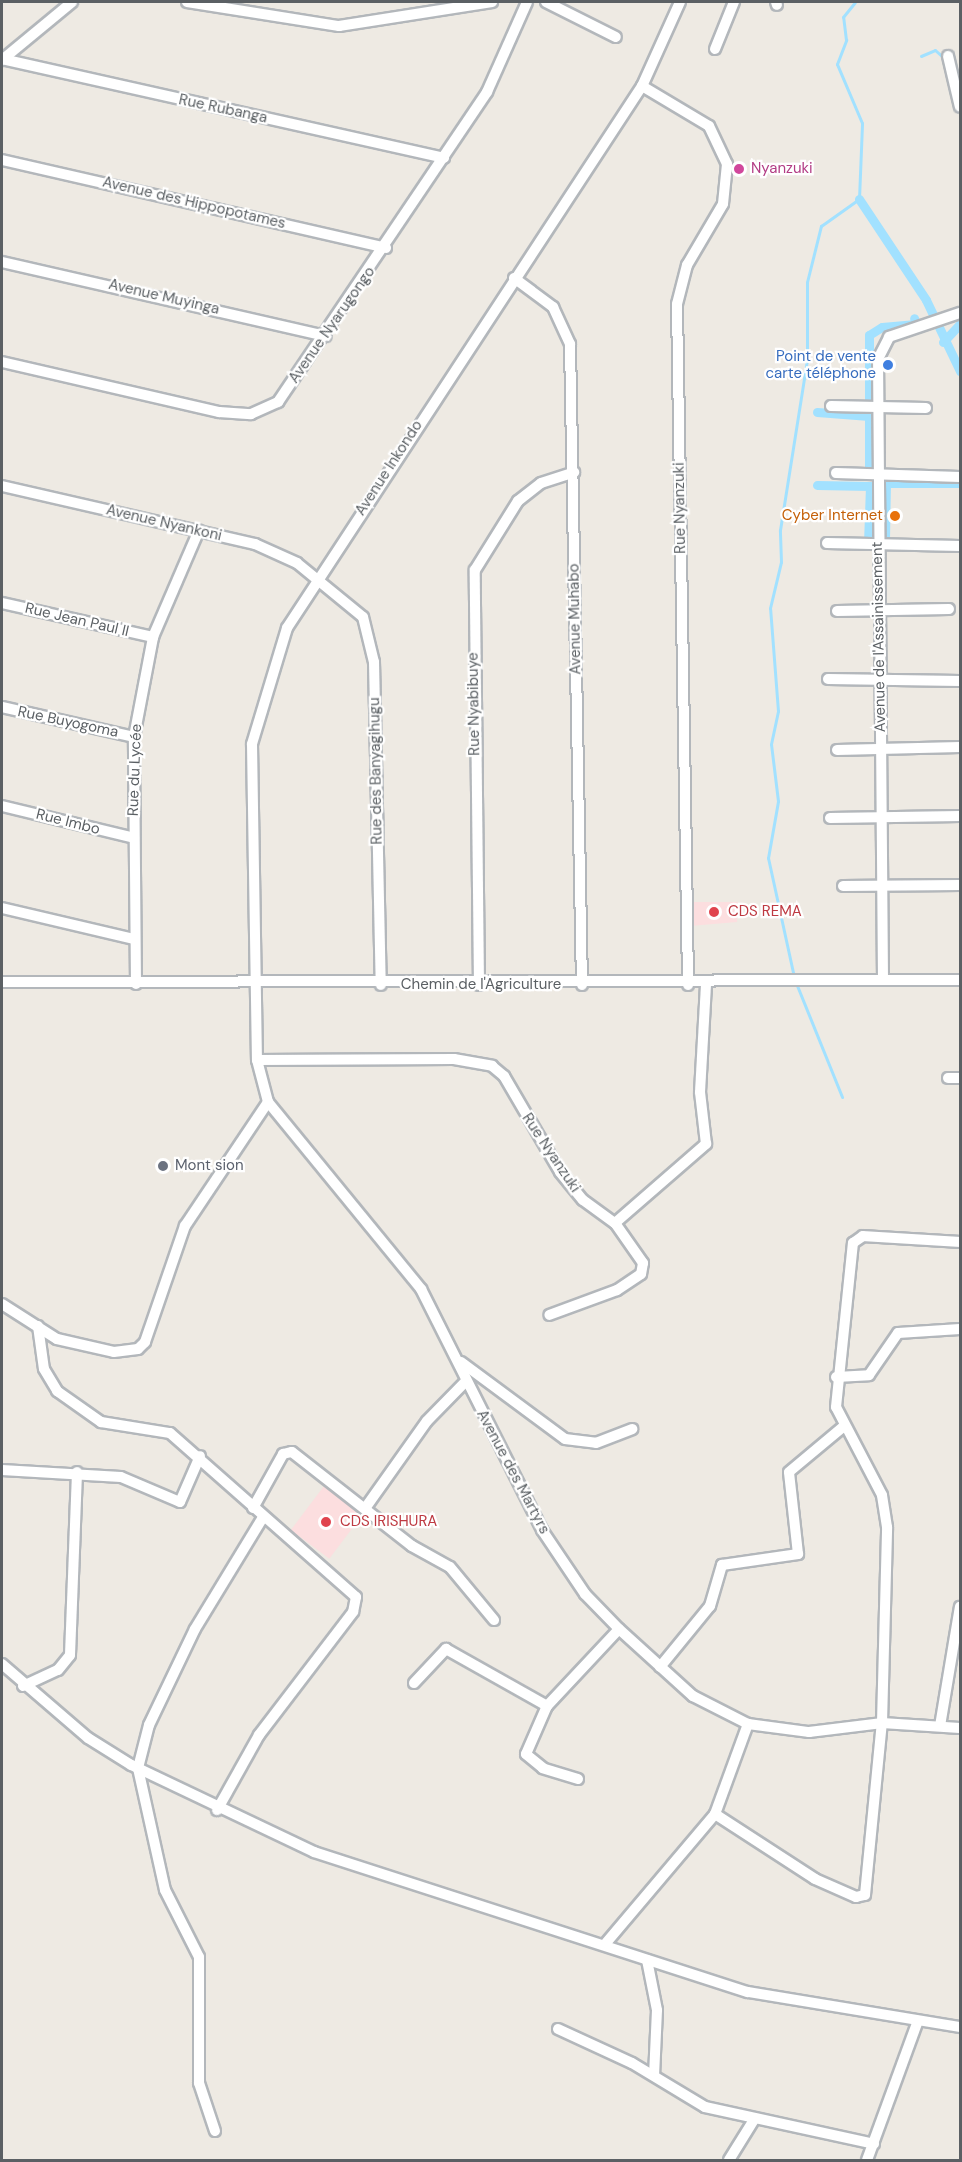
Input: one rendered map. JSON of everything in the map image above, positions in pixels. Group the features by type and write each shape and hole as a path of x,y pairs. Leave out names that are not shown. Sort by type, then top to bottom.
{"street":[{"path":"2,60 57,6 72,2"},
{"path":"188,2 339,26 492,2"},
{"name":"Avenue Nyarugongo","path":"2,362 201,408 251,414 278,402 386,248 487,92 527,2"},
{"path":"546,2 616,37"},
{"name":"Avenue Inkondo","path":"258,984 252,744 287,628 514,278 642,86 680,2"},
{"path":"715,49 734,2"},
{"path":"948,56 960,107"},
{"name":"Rue Rubanga","path":"2,60 444,158"},
{"name":"Rue Nyanzuki","path":"642,86 709,126 728,175 717,219 687,265 677,304 688,985"},
{"name":"Avenue des Hippopotames","path":"2,160 386,248"},
{"name":"Avenue Muyinga","path":"2,262 326,336"},
{"name":"Avenue Muhabo","path":"514,278 553,307 565,324 572,372 582,985"},
{"name":"Avenue de l'Assainissement","path":"883,980 879,609 876,543 876,406 880,345 889,337 960,313"},
{"path":"831,406 926,408"},
{"name":"Rue Nyabibuye","path":"479,985 475,570 518,501 541,483 574,472"},
{"path":"836,474 960,477"},
{"name":"Avenue Nyankoni","path":"2,486 255,543 319,578"},
{"name":"Rue du Lycée","path":"136,984 134,736 153,637 199,530"},
{"path":"827,543 960,546"},
{"name":"Rue des Banyagihugu","path":"319,578 363,617 372,644 381,986"},
{"name":"Rue Jean Paul II","path":"2,603 153,637"},
{"path":"837,611 949,609"},
{"path":"828,679 960,681"},
{"name":"Rue Buyogoma","path":"2,707 134,736"},
{"path":"837,750 960,747"},
{"name":"Rue Imbo","path":"2,806 134,838"},
{"path":"830,818 960,816"},
{"path":"843,886 960,885"},
{"path":"2,908 134,939"},
{"name":"Chemin de l'Agriculture","path":"2,982 381,986 820,984 883,980 960,980"},
{"name":"Avenue des Martyrs","path":"258,984 257,1060 268,1102 421,1289 461,1362 466,1382 564,1566 619,1629 660,1667 709,1707 748,1724 809,1732 882,1723 960,1728"},
{"path":"549,1315 617,1290 641,1274 643,1263 615,1222 706,1144 700,1092 706,985"},
{"name":"Rue Nyanzuki","path":"257,1060 454,1059 492,1066 504,1076 560,1172 583,1200 615,1222"},
{"path":"948,1078 960,1078"},
{"path":"2,1304 57,1339 114,1352 129,1353 146,1342 185,1226 268,1102"},
{"path":"715,1814 815,1879 862,1898 868,1888 882,1723 887,1511 843,1427 836,1377 855,1238 960,1242"},
{"path":"38,1326 44,1369 57,1391 101,1422 170,1433 201,1456 263,1517 353,1592 356,1605 259,1735 217,1810"},
{"path":"836,1377 869,1375 898,1333 960,1329"},
{"path":"461,1362 565,1439 596,1443 632,1429"},
{"path":"366,1507 427,1421 466,1382"},
{"path":"660,1667 710,1606 722,1565 798,1554 789,1472 843,1427"},
{"path":"253,1508 286,1452 366,1507 412,1546 450,1567 494,1620"},
{"path":"2,1470 77,1472 121,1477 180,1502 201,1456"},
{"path":"22,1686 58,1670 70,1655 77,1472"},
{"path":"215,2131 199,2083 199,1957 165,1890 138,1768 149,1725 195,1629 263,1517"},
{"path":"940,1726 960,1607"},
{"path":"578,1779 528,1760 547,1706 619,1629"},
{"path":"414,1683 446,1649 547,1706"},
{"path":"2,1664 22,1686 88,1738 138,1768 217,1810 314,1852 606,1943 647,1960 748,1992 960,2027"},
{"path":"606,1943 715,1814 748,1724"},
{"path":"647,1960 657,2010 654,2075"},
{"path":"867,2160 918,2021"},
{"path":"558,2029 654,2075 705,2107 874,2144"},
{"path":"729,2160 755,2118"}],"shaded area":[{"name":"CDS REMA","path":"689,902 738,902 737,922 690,926"},
{"name":"CDS IRISHURA","path":"324,1486 362,1515 329,1559 291,1530"}],"waterway":[{"path":"794,977 768,858 778,801 771,744 778,711 770,608 781,562 780,530 807,359 807,282 821,226 859,199 862,123 837,64 846,40 843,17 855,2"},
{"path":"921,56 935,50 945,59"},
{"path":"859,199 926,300 960,371"},
{"path":"869,402 869,335 882,327 916,324 914,318"},
{"path":"943,342 960,324"},
{"path":"817,412 869,416 869,471"},
{"path":"885,539 886,483 960,483"},
{"path":"817,485 870,486 868,542"},
{"path":"796,983 842,1097"}],"place":[{"name":"Nyanzuki","path":"739,169"},
{"name":"Point de vente carte téléphone","path":"888,365"},
{"name":"Cyber Internet","path":"895,516"},
{"name":"CDS REMA","path":"714,912"},
{"name":"Mont sion","path":"163,1166"},
{"name":"CDS IRISHURA","path":"326,1522"}]}
